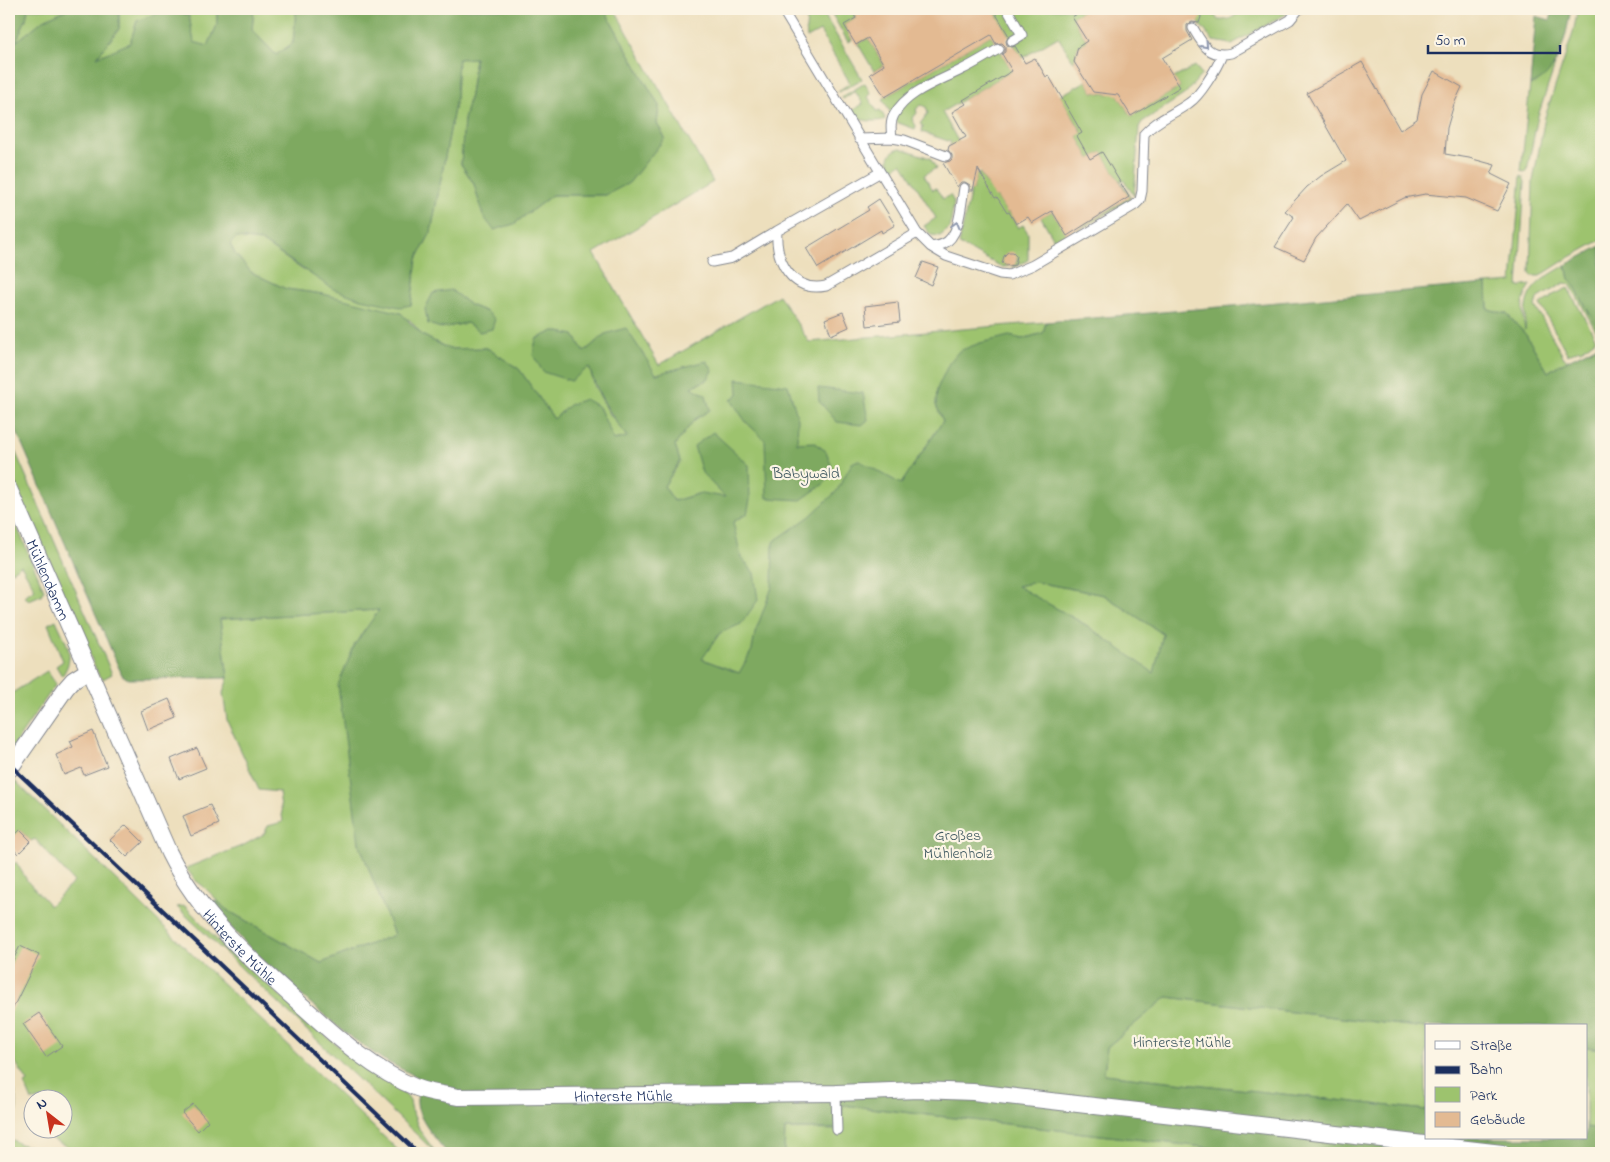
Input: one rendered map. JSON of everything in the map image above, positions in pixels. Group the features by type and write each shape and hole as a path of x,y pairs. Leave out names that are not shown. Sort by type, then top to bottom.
{"street":[{"name":"Mühlendamm","path":"9,489 89,670"},
{"path":"9,770 66,688 73,680 89,670"},
{"name":"Hinterste Mühle","path":"89,670 169,853 176,868 194,895 226,935 260,969 338,1038 377,1067 417,1088 458,1097 836,1093 919,1090 973,1092 1502,1153"}],"lane":[{"path":"782,9 917,233 930,247 946,256 1000,274 1009,275 1061,250 1135,205 1140,200 1144,134 1150,127 1191,102 1211,76 1222,55"},
{"path":"1007,9 1022,35 1012,41"},
{"path":"1193,28 1208,50 1215,54 1231,54 1290,20 1299,9"},
{"path":"892,138 891,122 894,114 907,100 923,88 964,69 999,49"},
{"path":"859,139 892,138 904,140 946,156"},
{"path":"712,262 732,258 879,172"},
{"path":"930,247 943,244 949,240 956,230 964,188"},
{"path":"777,231 776,245 780,257 792,278 803,285 816,288 826,286 917,233"},
{"path":"836,1093 837,1130"}],"green space":[{"name":"Großes Mühlenholz","path":"9,9 28,9 26,19 16,42 42,21 67,9 119,9 119,29 97,57 130,43 137,21 168,9 173,9 189,16 194,42 208,46 217,25 217,9 254,9 252,30 276,55 293,43 298,9 604,9 659,106 657,124 665,138 629,183 606,195 552,195 514,224 494,230 483,216 474,184 461,164 464,120 470,95 475,58 458,59 456,98 431,232 417,259 411,305 400,307 361,299 333,289 261,241 236,238 230,244 235,254 251,272 286,289 323,294 401,313 422,335 449,349 487,348 519,369 554,419 569,405 585,399 599,407 614,440 627,437 605,404 589,367 571,381 543,372 533,355 536,339 554,331 574,335 584,352 605,334 626,328 656,374 707,361 713,371 707,380 691,387 706,395 710,410 694,420 675,445 680,461 664,486 674,501 701,493 725,497 702,473 694,446 713,432 749,465 750,500 747,514 733,522 741,557 754,573 758,600 741,624 720,633 702,659 739,673 752,650 755,633 772,587 773,542 809,517 836,492 852,463 858,460 901,484 943,421 936,405 937,389 949,363 959,351 980,343 1009,336 1022,339 1043,333 1046,322 1487,284 1488,309 1507,314 1526,335 1548,372 1601,344 1601,1049 1588,1047 1588,1024 1425,1024 1425,1028 1167,997 1107,1047 1104,1074 1425,1110 1425,1140 1588,1140 1588,1127 1601,1129 1601,1153 1255,1153 843,1105 842,1129 785,1129 784,1153 447,1153 419,1113 417,1099 423,1080 382,1059 344,1032 266,965 211,906 212,901 217,901 227,910 321,963 394,935 359,843 338,685 355,644 379,610 220,619 228,678 128,679 122,675 9,414","holes":["1036,582 1104,595 1163,634 1154,673 1086,625 1017,586"]},
{"path":"28,9 67,9 42,21 15,43 26,19"},
{"path":"119,9 168,9 137,21 130,43 96,58 119,29"},
{"path":"173,9 217,9 217,25 208,46 194,43 189,16"},
{"path":"254,9 298,9 293,43 276,55 252,30"},
{"name":"Babywald","path":"604,9 614,9 713,182 594,253 659,365 779,295 809,342 1046,322 1043,333 1022,339 1009,336 937,389 936,405 943,421 901,484 739,673 678,650 701,493 674,501 664,486 680,462 675,445 694,420 709,410 691,387 707,380 713,371 656,374 605,334 584,352 574,335 554,331 589,367 595,387 609,413 627,437 613,440 599,407 569,405 554,419 519,369 487,348 449,349 422,335 410,320 323,294 286,289 251,272 235,254 230,244 236,238 261,241 303,270 411,305 417,259 431,232 456,98 457,59 475,57 470,95 464,120 461,164 474,184 483,216 514,224 552,195 606,195 665,137 657,124 659,106","holes":["451,290 470,305 487,312 480,332 468,323 441,328 429,324"]},
{"path":"808,9 821,9 862,79 839,92 850,83 820,31 807,38"},
{"path":"829,9 864,9 854,15 856,18 844,25 852,40 848,42"},
{"path":"993,9 1082,9 1083,11 1072,17 1087,41 1078,47 1074,62 1058,37 1022,58"},
{"path":"1201,9 1210,9 1218,20 1221,20 1234,17 1240,9 1287,9 1286,14 1232,44 1213,41 1192,14"},
{"path":"1554,9 1571,9 1560,54 1548,73 1540,81 1530,85 1536,16 1550,20"},
{"path":"1578,9 1601,9 1601,240 1540,276 1532,276 1530,272 1533,181 1545,117 1573,33"},
{"path":"991,35 1012,71 942,112 964,152 949,148 951,142 922,132 923,126 920,124 928,113 926,107 921,105 916,109 917,113 912,119 916,126 915,129 896,122 883,100 885,97"},
{"path":"868,38 884,65 874,71 858,44"},
{"path":"1555,65 1538,116 1527,171 1523,172 1521,171 1530,85 1536,83"},
{"path":"1195,66 1202,74 1185,94 1142,122 1139,127 1134,196 1124,180 1120,182 1102,152 1090,159 1077,136 1082,132 1060,96 1086,81 1093,92 1109,94 1115,90 1131,116 1180,87 1174,78"},
{"path":"865,83 871,94 868,97 877,111 880,110 885,118 884,120 866,120 854,115 851,111 863,104 855,91 843,99 842,97"},
{"path":"901,148 930,158 936,168 924,175 933,190 936,188 943,199 950,195 954,202 950,228 940,236 931,235 924,226 936,218 902,163 891,170 890,156 894,151"},
{"path":"980,173 995,198 997,197 1007,213 1009,212 1018,228 1023,225 1028,233 1028,260 1015,267 1012,266 1017,262 1017,256 1008,253 1004,256 1003,261 1006,265 1010,266 1002,267 959,244 971,190 973,190 976,175"},
{"path":"1521,176 1525,182 1518,287 1531,285 1523,302 1525,330 1525,310 1531,292 1546,277 1566,265 1569,279 1601,335 1601,340 1570,284 1564,283 1537,299 1535,306 1564,358 1569,361 1561,363 1548,372 1526,335 1507,314 1488,309 1487,284 1512,282"},
{"path":"1121,183 1130,196 1130,200 1056,243 1041,217 1052,211 1067,235 1129,198"},
{"path":"1601,246 1601,335 1569,279 1566,265"},
{"path":"1568,288 1596,339 1580,351 1579,349 1568,355 1540,304"},
{"path":"451,290 470,305 487,312 495,319 492,329 480,332 467,323 441,328 428,324 425,309 433,293"},
{"path":"1601,340 1601,344 1577,356 1599,344"},
{"name":"Babywald","path":"737,379 788,385 798,419 797,443 813,442 826,451 833,470 825,483 801,500 767,498 765,440 746,422 731,400 738,394"},
{"path":"818,388 863,393 868,420 862,425 837,422 819,401"},
{"path":"9,437 112,674 103,679 99,676 9,471"},
{"path":"9,508 44,590 41,595 29,600 24,596 35,589 21,565 9,573"},
{"path":"1036,582 1104,595 1163,634 1154,674 1086,625 1016,586"},
{"path":"380,610 355,644 359,843 394,935 321,963 227,910 195,880 186,868 244,845 264,834 268,826 283,822 279,792 259,790 227,720 223,693 228,678 220,619"},
{"path":"56,620 69,654 69,661 62,676 56,666 63,661 48,624"},
{"path":"47,671 56,684 9,752 9,695"},
{"path":"11,777 195,957 401,1153 80,1153 54,1140 72,1140 72,1090 27,1090 25,1084 28,1082 9,1052 9,869 16,862 28,882 49,906 74,882 35,839 31,841 20,830 9,841 9,779"},
{"path":"185,906 218,941 334,1043 401,1089 410,1101 420,1131 436,1153 177,907"},
{"name":"Hinterste Mühle","path":"1167,997 1425,1028 1425,1110 1104,1074 1107,1047"},
{"path":"1588,1047 1601,1049 1601,1129 1588,1127"},
{"path":"9,1074 14,1086 17,1108 16,1114 9,1125"},
{"path":"843,1105 1255,1153 784,1153 785,1129 837,1130"},
{"path":"9,1138 20,1144 57,1153 21,1153 9,1149"}],"building":[{"path":"864,9 993,9 1009,36 1006,41 1007,45 1015,46 1025,63 1035,58 1046,77 1049,76 1082,133 1077,136 1090,159 1102,152 1129,197 1067,236 1052,211 1032,223 1028,217 1016,224 997,197 995,198 978,169 973,190 970,190 970,185 965,182 961,182 957,187 943,163 952,159 952,155 948,150 949,146 966,137 952,112 966,104 963,100 1012,71 1002,54 1005,52 1005,46 1002,43 996,44 991,35 885,97 870,74 884,65 868,38 856,45 844,25 856,18 854,15"},
{"path":"1086,9 1200,9 1201,17 1199,23 1192,22 1187,25 1187,31 1192,40 1162,58 1180,87 1131,116 1118,95 1093,92 1074,62 1078,47 1087,41 1072,17"},
{"path":"1362,62 1400,130 1417,119 1422,94 1434,71 1462,87 1454,104 1447,128 1445,154 1495,165 1491,174 1511,184 1497,211 1466,198 1425,194 1404,198 1359,221 1347,204 1316,238 1304,260 1275,247 1294,217 1285,211 1307,187 1346,161 1307,93"},
{"path":"879,199 895,225 882,233 881,230 818,268 806,248 869,210 867,207"},
{"path":"1008,252 1013,252 1017,256 1015,265 1009,266 1002,263 1004,256"},
{"path":"923,262 938,267 931,285 916,278"},
{"path":"898,302 900,322 867,326 865,306"},
{"path":"843,312 849,327 831,335 825,319"},
{"path":"169,699 177,718 148,730 141,711"},
{"path":"93,731 107,766 84,775 81,768 64,775 56,755 73,747 70,741"},
{"path":"197,748 206,768 179,779 171,759"},
{"path":"210,805 219,824 191,836 183,816"},
{"path":"126,825 143,842 127,857 110,840"},
{"path":"20,830 31,841 18,854 9,844 9,841"},
{"path":"20,946 39,955 9,1016 9,968"},
{"path":"39,1013 62,1046 46,1057 23,1024"},
{"path":"193,1104 208,1121 198,1131 182,1113"}],"railway":[{"path":"9,764 418,1153"}]}
